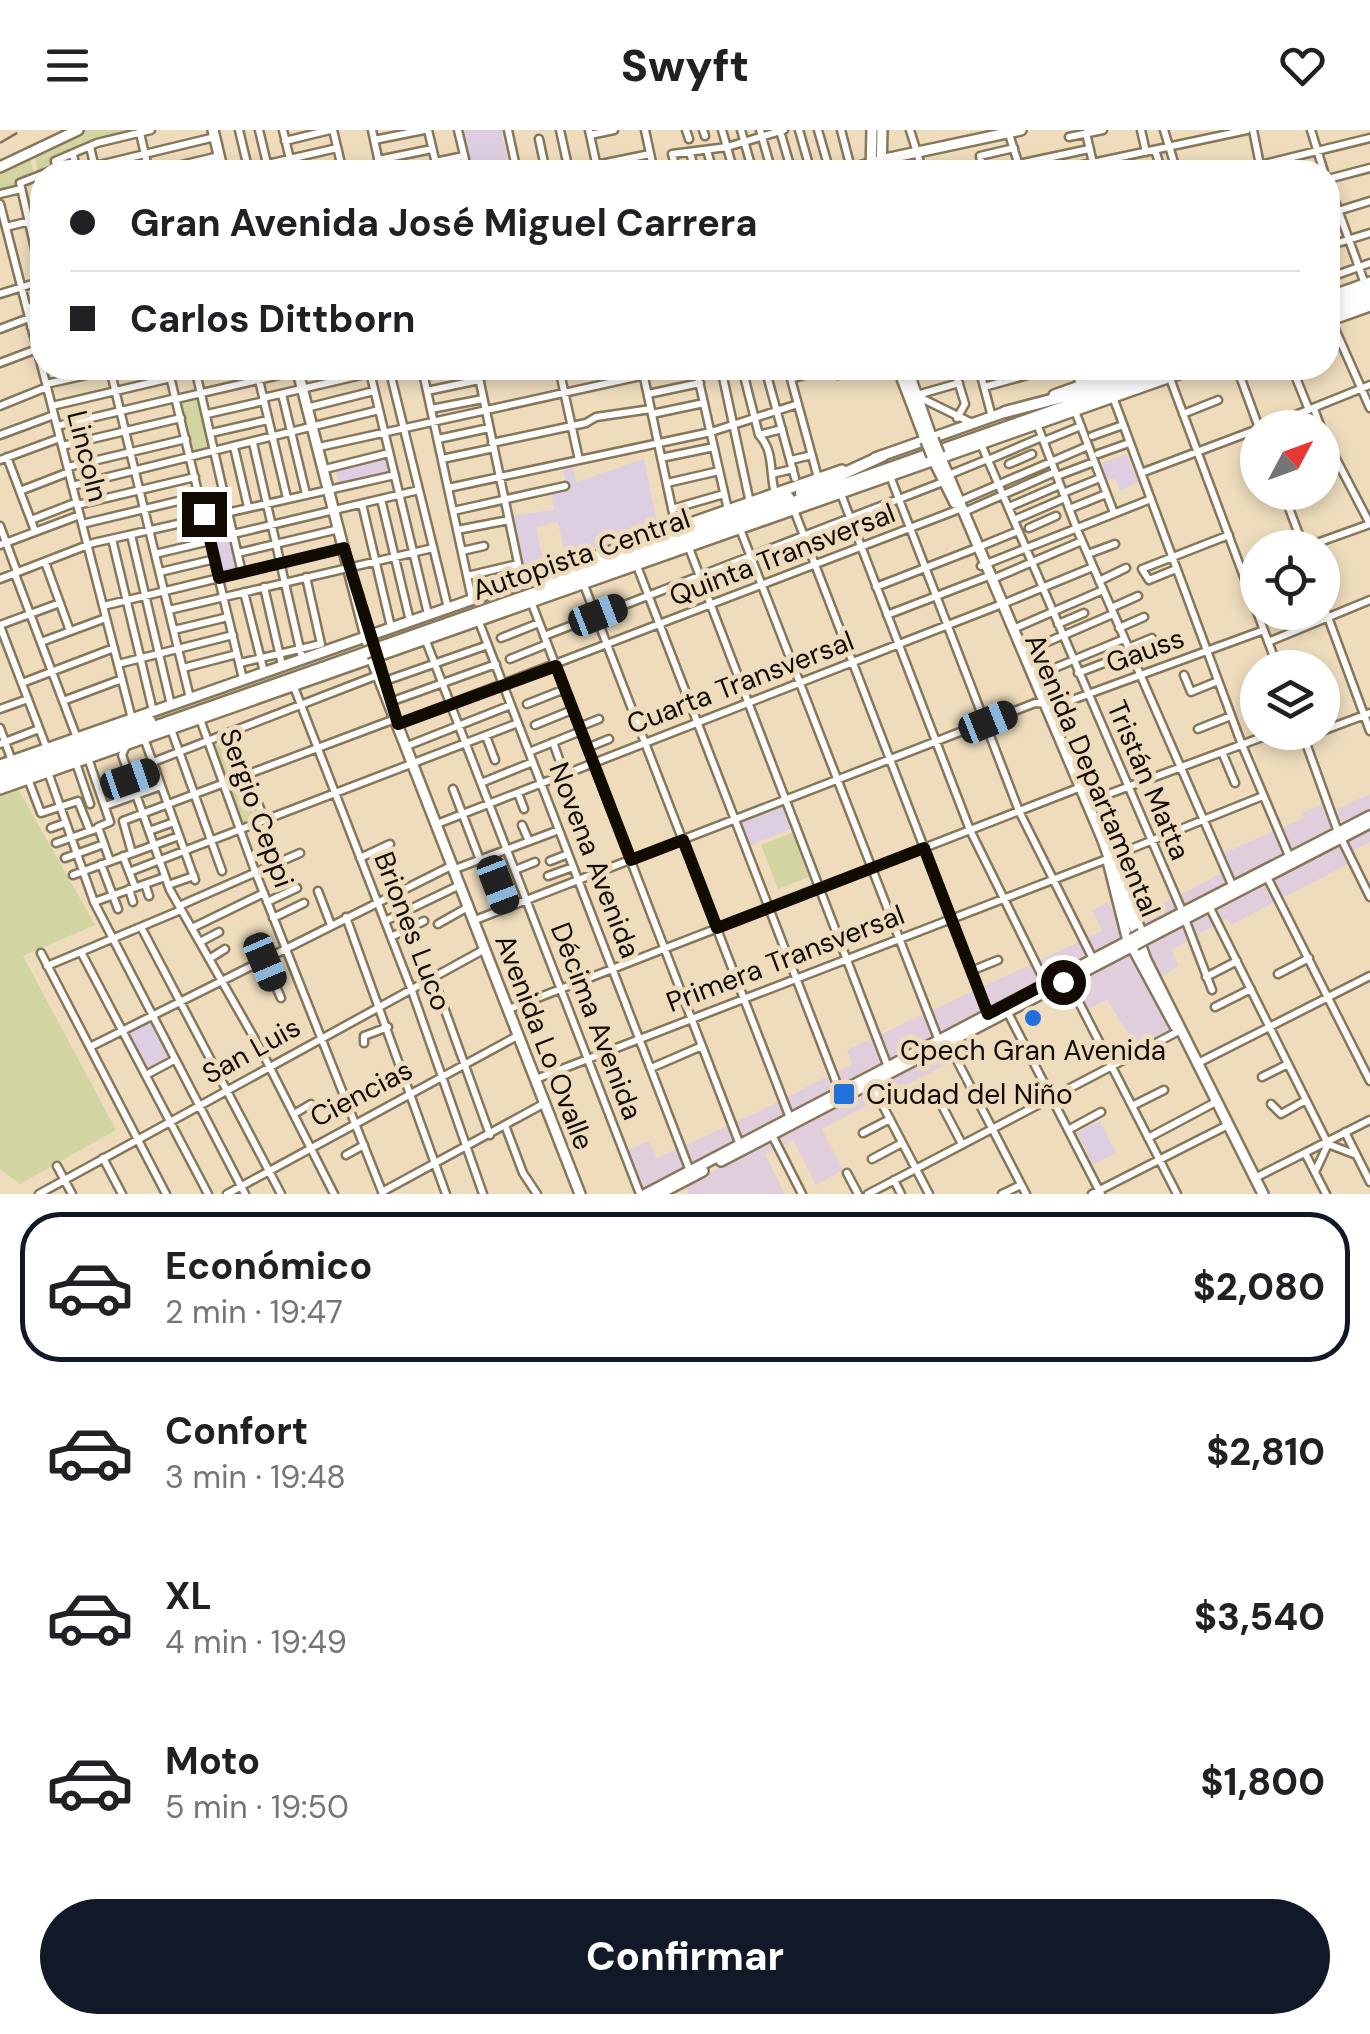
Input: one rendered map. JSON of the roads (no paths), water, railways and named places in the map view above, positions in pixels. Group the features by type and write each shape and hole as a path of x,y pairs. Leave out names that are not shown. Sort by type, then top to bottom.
{"highway":[{"path":"1340,296 1368,286"},
{"path":"1340,313 1370,298"},
{"name":"Autopista Central","path":"0,769 797,502 1118,380"},
{"name":"Autopista Central","path":"1087,391 1133,380"},
{"path":"1005,412 1087,391"},
{"path":"1010,434 1087,391"},
{"path":"797,502 882,456"},
{"path":"797,502 869,484"},
{"name":"Autopista Central","path":"0,781 370,648"}],"main road":[{"path":"0,168 59,134 78,130"},
{"path":"872,130 875,160"},
{"path":"876,160 882,130"},
{"path":"891,160 1022,130"},
{"path":"214,134 220,160"},
{"path":"1340,315 1370,306"},
{"name":"Avenida Lo Ovalle","path":"304,380 348,567 380,679 580,1194"},
{"name":"Avenida Departamental","path":"903,380 1110,858 1144,963 1198,1062 1260,1194"},
{"name":"Avenida Departamental","path":"911,380 929,438"},
{"path":"1087,391 1108,380"},
{"path":"0,769 12,761 264,672 322,647 370,648 426,641 740,529 797,502 841,494 942,463 1150,380"},
{"path":"0,789 108,751 124,750 144,738 294,687 370,648 392,627 1005,412"},
{"name":"Avenida Departamental","path":"983,565 1043,705"},
{"name":"Avenida Departamental","path":"1079,788 1102,838 1146,960 1212,1104 1260,1194"},
{"path":"659,1194 690,1170 790,1122 943,1042 988,1014 1370,819"},
{"path":"1208,903 1232,887 1339,836"},
{"path":"1102,838 1138,940 1178,1028"},
{"path":"643,1194 772,1135 840,1092 1008,1012 1092,960 1138,940"}],"street":[{"path":"66,160 90,148 151,130"},
{"path":"239,130 246,160"},
{"path":"259,130 266,160"},
{"path":"282,130 290,160 337,148"},
{"path":"285,141 331,130 340,160"},
{"path":"372,130 378,160 432,148"},
{"path":"374,140 426,130 435,160"},
{"path":"458,130 465,160"},
{"path":"508,130 514,160"},
{"path":"560,130 564,160"},
{"path":"595,160 590,133 614,130"},
{"path":"645,130 651,160"},
{"path":"722,130 731,160"},
{"path":"741,130 749,160"},
{"path":"674,160 672,154 727,147 761,133 781,130 789,160"},
{"path":"799,130 808,160"},
{"path":"818,130 828,160"},
{"path":"841,130 849,160"},
{"path":"911,130 919,160"},
{"path":"1072,152 1068,134 1103,130"},
{"path":"1141,130 1146,152"},
{"path":"1166,130 1175,160"},
{"path":"1109,160 1250,130 1259,160"},
{"path":"1311,130 1319,160"},
{"path":"1008,131 1018,160"},
{"path":"140,133 147,160"},
{"path":"761,133 769,160"},
{"path":"125,160 214,134"},
{"path":"1086,134 1094,160"},
{"path":"539,138 544,160"},
{"path":"1276,160 1370,138"},
{"path":"90,148 93,160"},
{"path":"981,160 980,156 1014,148"},
{"path":"1046,160 1090,149"},
{"path":"707,150 710,160"},
{"path":"1155,150 1158,160"},
{"path":"690,152 692,160"},
{"path":"623,160 650,154"},
{"path":"72,155 73,160"},
{"path":"202,160 219,156"},
{"path":"454,160 464,156"},
{"path":"1340,177 1366,169"},
{"path":"0,194 30,181"},
{"path":"20,185 30,229"},
{"path":"1340,210 1370,201"},
{"name":"Lincoln","path":"0,204 30,322"},
{"path":"1340,217 1368,286"},
{"path":"6,227 28,221"},
{"path":"1340,242 1370,233"},
{"path":"1340,274 1370,263"},
{"path":"0,294 30,283"},
{"path":"0,329 30,322"},
{"path":"1340,342 1370,408"},
{"path":"0,363 30,350"},
{"name":"Lincoln","path":"46,380 132,719"},
{"path":"0,405 69,380"},
{"path":"112,380 190,698"},
{"path":"0,435 53,411 163,380"},
{"path":"172,380 243,679"},
{"path":"198,380 242,573"},
{"path":"57,426 258,380 286,498"},
{"path":"206,414 333,380"},
{"path":"371,380 428,614"},
{"path":"390,380 448,608"},
{"path":"425,380 472,599"},
{"path":"427,391 475,380"},
{"path":"479,380 522,582"},
{"path":"562,380 579,460"},
{"path":"319,447 609,380"},
{"path":"645,380 676,529"},
{"path":"699,380 728,510"},
{"path":"724,380 750,502"},
{"path":"747,380 760,435 767,443 776,494"},
{"path":"769,380 796,478"},
{"path":"791,380 818,478"},
{"path":"958,380 965,404 958,418"},
{"path":"982,380 992,416"},
{"path":"984,387 1009,380"},
{"path":"1081,380 1087,391"},
{"path":"1173,380 1240,567"},
{"path":"1242,380 1253,410"},
{"path":"1298,380 1312,410 1370,385"},
{"path":"648,394 700,383"},
{"path":"916,395 959,383"},
{"path":"310,407 374,391"},
{"path":"282,394 306,494"},
{"path":"916,395 970,422"},
{"path":"1113,397 1240,740"},
{"path":"431,409 483,399"},
{"path":"1183,414 1218,400"},
{"path":"442,459 572,426 596,416 704,402"},
{"path":"448,488 734,427 798,404"},
{"path":"72,486 379,410"},
{"path":"1075,410 1114,513"},
{"path":"36,532 4,459 61,442 180,418"},
{"path":"211,433 268,420"},
{"path":"1037,424 1076,528 1232,887"},
{"path":"1092,436 1123,425"},
{"path":"510,660 596,616 899,499 942,463 988,460 1081,426"},
{"path":"438,439 490,428"},
{"path":"760,435 782,429"},
{"path":"1140,472 1240,436"},
{"path":"20,491 68,470 186,439"},
{"path":"1014,520 1040,509 1060,485 1096,458 1130,442"},
{"path":"240,664 280,654 301,654 253,443"},
{"name":"Tristán Matta","path":"982,444 1212,990"},
{"path":"662,458 714,446"},
{"path":"960,508 998,484 1088,446"},
{"path":"234,447 248,507"},
{"path":"325,469 389,453"},
{"path":"1032,454 1012,463 1024,472 1042,522"},
{"path":"772,474 812,455"},
{"path":"1340,465 1370,524 1340,534"},
{"path":"666,482 719,471"},
{"path":"0,579 130,534 395,475"},
{"path":"890,476 1019,811 1092,960"},
{"path":"31,520 77,504 195,477"},
{"path":"960,508 1028,484 1060,485 1100,478"},
{"path":"1009,507 1060,485"},
{"path":"453,511 565,486"},
{"path":"233,534 419,490"},
{"path":"672,508 724,494"},
{"path":"841,494 970,830 1046,984"},
{"path":"1069,510 1106,494"},
{"path":"3,544 81,519 199,496"},
{"path":"381,499 410,621"},
{"path":"983,565 1150,500"},
{"path":"797,502 815,566 988,1014"},
{"path":"362,504 392,627"},
{"name":"Quinta Transversal","path":"128,854 123,821 318,748 451,706 960,508"},
{"path":"1029,528 1056,516"},
{"path":"457,530 509,520"},
{"path":"0,526 3,544 77,738"},
{"path":"238,553 339,529"},
{"path":"740,529 898,938 943,1042 1026,1194"},
{"path":"876,587 1018,530"},
{"path":"130,534 171,705"},
{"path":"1176,569 1149,580 1142,570 1228,536"},
{"path":"112,539 153,711"},
{"path":"155,554 210,541"},
{"path":"887,615 1082,541"},
{"path":"1088,554 1115,544"},
{"path":"462,551 484,546"},
{"path":"103,606 344,548"},
{"path":"169,610 433,548"},
{"path":"689,548 888,1067"},
{"path":"160,572 214,559"},
{"path":"45,562 70,631"},
{"path":"467,576 518,564"},
{"path":"637,566 840,1092"},
{"name":"Cuarta Transversal","path":"437,824 1093,567"},
{"path":"1099,581 1126,568"},
{"path":"306,577 322,647"},
{"path":"584,585 790,1122"},
{"path":"264,588 282,665"},
{"path":"1013,629 1103,590"},
{"path":"244,592 264,672"},
{"path":"1026,651 1138,596"},
{"path":"1340,613 1370,600"},
{"path":"47,749 1,630 60,603"},
{"path":"532,604 740,1145"},
{"name":"Tristán Matta","path":"1051,613 1060,636"},
{"path":"1058,624 1084,613"},
{"path":"174,630 228,616"},
{"path":"1119,628 1144,616"},
{"path":"41,642 106,618"},
{"name":"Novena Avenida","path":"480,622 690,1170"},
{"path":"501,638 539,623"},
{"path":"1264,630 1271,650"},
{"name":"Gauss","path":"474,920 985,723 1086,695 1264,630"},
{"path":"1268,642 1298,630"},
{"path":"1334,630 1367,714 1370,732"},
{"path":"118,664 233,635"},
{"path":"1128,648 1152,638"},
{"path":"1033,677 1124,639"},
{"name":"Décima Avenida","path":"426,641 643,1194"},
{"path":"102,799 180,752 301,705 488,644"},
{"path":"22,683 114,648"},
{"path":"183,668 238,654"},
{"path":"1078,673 1117,658"},
{"name":"Tristán Matta","path":"1071,661 1086,695"},
{"path":"390,702 496,664"},
{"path":"1184,675 1191,692 1218,681"},
{"path":"63,701 122,679"},
{"name":"Briones Luco","path":"294,687 443,1075 482,1194"},
{"path":"527,704 564,689"},
{"path":"0,709 28,698"},
{"path":"407,746 511,705"},
{"path":"534,724 572,710"},
{"path":"1340,725 1367,714"},
{"path":"1198,729 1231,716"},
{"name":"Sergio Ceppi","path":"200,719 255,872 383,1193"},
{"path":"529,752 598,719"},
{"path":"129,872 518,724"},
{"path":"0,728 12,761"},
{"path":"3,743 39,729"},
{"path":"172,729 222,871"},
{"path":"231,732 264,820"},
{"path":"486,736 496,760"},
{"path":"94,902 145,884 194,878 144,738"},
{"path":"587,748 609,740"},
{"path":"553,742 559,759"},
{"path":"1087,802 1240,746"},
{"path":"124,750 130,779 167,881 334,1194"},
{"path":"1244,750 1290,858"},
{"path":"1307,750 1339,836 1370,897"},
{"path":"1222,752 1234,783"},
{"path":"56,843 110,822 88,758"},
{"path":"76,762 90,831"},
{"path":"481,782 533,762"},
{"path":"48,772 82,871 111,939 245,1194"},
{"path":"28,779 41,813 136,795 161,786"},
{"path":"509,1009 1079,788"},
{"path":"453,789 480,860"},
{"path":"518,793 524,810"},
{"name":"Primera Transversal","path":"536,1079 1262,796"},
{"path":"90,1047 378,902 454,867 529,841 572,819 567,806"},
{"path":"149,831 174,822"},
{"path":"52,828 66,823"},
{"path":"522,826 529,841"},
{"path":"99,827 110,861"},
{"path":"73,875 179,836"},
{"path":"65,858 104,844"},
{"path":"360,858 390,844"},
{"path":"48,966 300,852"},
{"path":"128,854 134,902"},
{"path":"550,861 568,854"},
{"name":"Avenida Departamental","path":"1110,858 1138,940"},
{"path":"515,870 535,862"},
{"path":"102,864 118,909"},
{"path":"548,876 573,867"},
{"path":"1264,874 1370,1081"},
{"path":"145,884 149,896"},
{"path":"385,921 461,885"},
{"path":"498,885 507,908"},
{"path":"192,928 297,888"},
{"path":"318,891 331,925"},
{"path":"273,918 304,903"},
{"path":"1208,903 1328,1143 1357,1157"},
{"path":"438,924 470,907"},
{"path":"346,918 446,1194"},
{"path":"391,937 424,921"},
{"path":"141,927 281,1194"},
{"path":"200,942 218,932"},
{"path":"209,959 225,949"},
{"name":"San Luis","path":"39,1194 268,1065 486,949"},
{"path":"81,952 208,1194"},
{"path":"41,953 166,1194"},
{"path":"264,957 280,998"},
{"path":"1278,974 1308,958"},
{"path":"971,971 998,960"},
{"path":"1206,977 1237,961"},
{"path":"1198,1062 1370,976"},
{"path":"1066,977 1177,1194"},
{"path":"433,978 490,1136"},
{"path":"1215,1008 1250,989"},
{"path":"1008,1012 1098,1193 1224,1128"},
{"path":"364,1043 364,1036 388,1026"},
{"path":"868,1194 1178,1028"},
{"name":"Ciencias","path":"227,1194 519,1035"},
{"path":"651,1068 702,1046"},
{"path":"146,1075 174,1060"},
{"path":"1262,1077 1288,1064"},
{"path":"873,1079 929,1194"},
{"path":"1132,1106 1164,1090"},
{"path":"938,1096 962,1144"},
{"path":"1271,1104 1281,1114 1306,1100"},
{"path":"383,1193 545,1103"},
{"path":"294,1114 311,1104"},
{"path":"1148,1138 1212,1104"},
{"path":"1068,1130 1101,1112"},
{"path":"862,1133 890,1119"},
{"path":"1255,1178 1370,1120"},
{"path":"506,1128 522,1173 537,1194"},
{"path":"1344,1132 1370,1182"},
{"path":"772,1135 802,1194"},
{"path":"872,1159 902,1143"},
{"path":"1318,1177 1317,1162 1328,1143"},
{"path":"346,1155 364,1145"},
{"path":"1305,1153 1326,1194"},
{"path":"103,1158 122,1194"},
{"path":"57,1166 72,1194"},
{"path":"846,1172 858,1194"},
{"path":"678,1180 685,1194"},
{"path":"894,1180 901,1194"},
{"path":"1002,1194 1022,1185"}],"railway":[{"path":"0,143 22,130"}],"place":[{"name":"Cpech Gran Avenida","path":"1033,1018"},
{"name":"Ciudad del Niño","path":"844,1094"}]}
